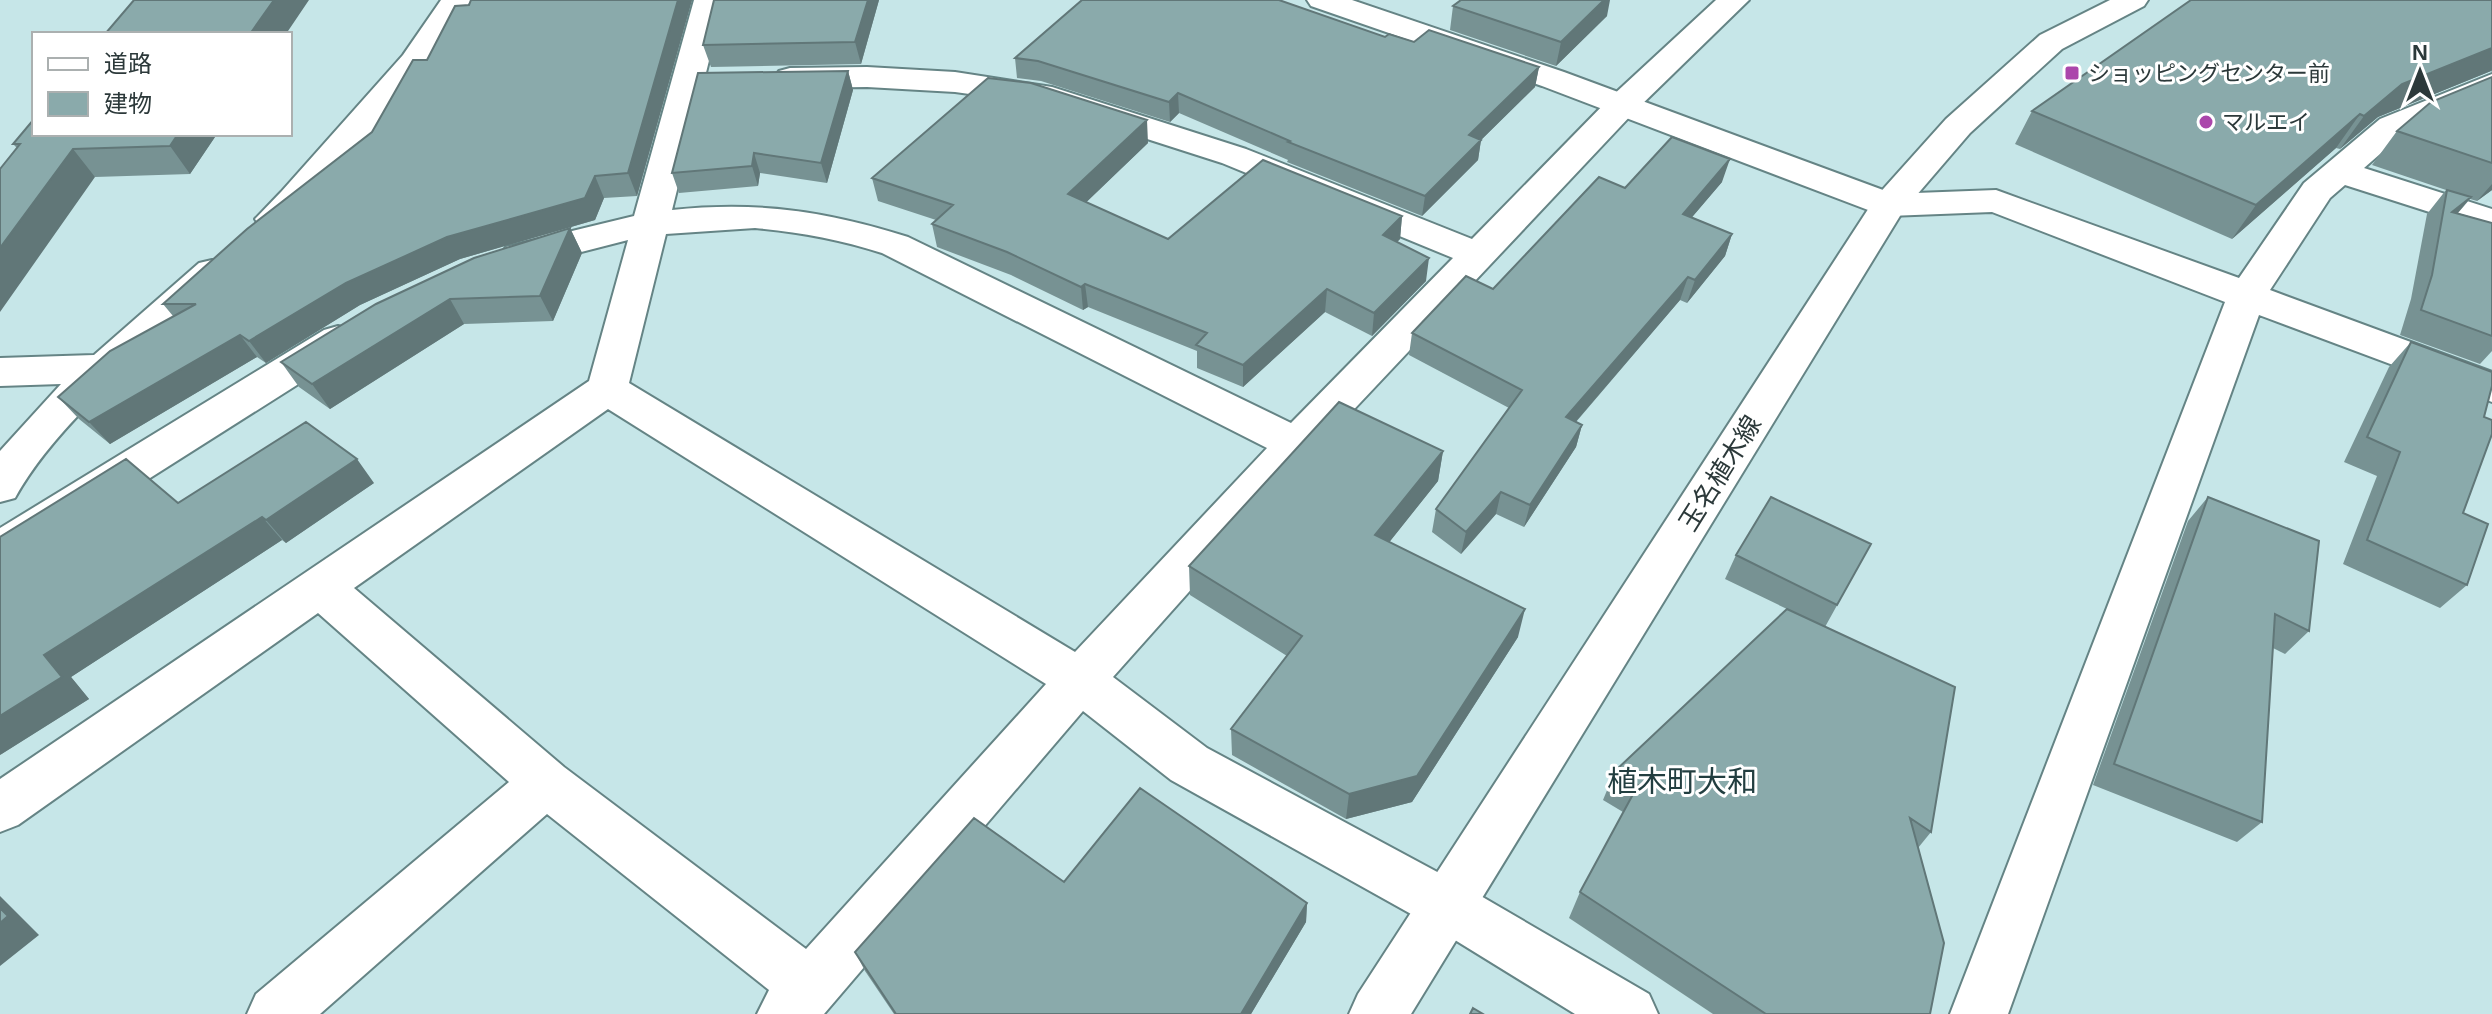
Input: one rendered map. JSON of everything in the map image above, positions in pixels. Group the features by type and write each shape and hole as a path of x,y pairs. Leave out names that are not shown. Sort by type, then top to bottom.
{"street":[{"path":"0,486 7,472 63,406 294,200 414,62 456,0"},
{"path":"0,808 607,389 650,222 703,79 709,0"},
{"path":"1322,0 1623,104 1889,205 1996,201 2492,388"},
{"path":"319,586 798,1000 1080,680 1296,444 1623,104 1734,0"},
{"name":"玉名植木線","path":"1378,1014 1889,205 1958,126 2051,42 2133,0"},
{"path":"763,79 867,77 955,82 1040,94 1234,156 1478,255"},
{"path":"1979,1014 2247,295 2317,191 2339,171 2392,126 2492,84"},
{"path":"2339,171 2492,221"},
{"path":"487,267 567,241 650,222 711,218 795,220 853,229 895,245 1296,444"},
{"path":"0,550 362,325"},
{"path":"0,372 102,369"},
{"path":"607,389 1080,680 1189,764 1448,906 1629,1014"},
{"path":"276,1014 546,783"}],"building":[{"path":"134,0 274,0 251,32 107,32"},
{"path":"471,0 678,0 628,173 595,176 585,198 447,237 346,283 249,341 240,335 89,422 58,397 110,351 196,304 163,304 247,229 372,132 413,60 427,60 455,6 469,5"},
{"path":"714,0 868,0 855,42 703,45"},
{"path":"1082,0 1279,0 1385,37 1389,34 1414,42 1429,30 1539,67 1469,135 1481,140 1425,196 1288,142 1178,93 1169,102 1038,61 1015,58"},
{"path":"1461,0 1604,0 1561,42 1453,6"},
{"path":"2191,0 2492,0 2492,48 2402,84 2364,116 2360,114 2256,205 2032,111"},
{"path":"848,71 821,163 754,153 752,166 672,173 698,73"},
{"path":"2492,77 2492,163 2397,131 2431,102"},
{"path":"988,78 1031,83 1147,120 1068,194 1168,239 1263,160 1402,216 1383,235 1429,258 1374,313 1327,289 1243,365 1196,345 1207,333 1085,284 1081,287 1007,252 932,224 953,205 872,178"},
{"path":"32,121 32,136 177,136 170,146 73,149 0,248 0,169 20,144 13,144"},
{"path":"1672,137 1730,159 1683,214 1732,234 1695,280 1688,277 1566,417 1582,425 1530,505 1501,492 1466,532 1436,509 1522,390 1412,333 1466,276 1493,289 1599,177 1625,188"},
{"path":"2447,190 2471,197 2452,212 2492,223 2492,336 2421,310 2432,275"},
{"path":"570,228 540,296 450,299 312,384 281,362 376,304 474,258"},
{"path":"2411,342 2492,372 2492,386 2484,417 2492,420 2492,434 2463,513 2488,524 2467,585 2367,540 2400,452 2367,437"},
{"path":"1339,402 1443,451 1375,535 1525,609 1417,776 1349,794 1231,729 1302,636 1189,566"},
{"path":"306,422 357,459 266,520 262,517 44,655 62,677 0,716 0,537 126,459 178,503"},
{"path":"1771,497 1871,544 1837,605 1736,555"},
{"path":"2208,497 2319,541 2309,631 2275,614 2262,822 2114,764"},
{"path":"1787,609 1955,687 1931,832 1910,818 1944,943 1930,1014 1766,1014 1580,892 1638,785 1615,771"},
{"path":"1140,788 1307,903 1241,1014 896,1014 855,952 974,818 1064,882"},
{"path":"0,908 8,916 0,923"}],"place":[{"name":"ショッピングセンター前","path":"2072,73"},
{"name":"マルエイ","path":"2206,122"}],"district":[{"name":"植木町大和","path":"1682,782"}]}
